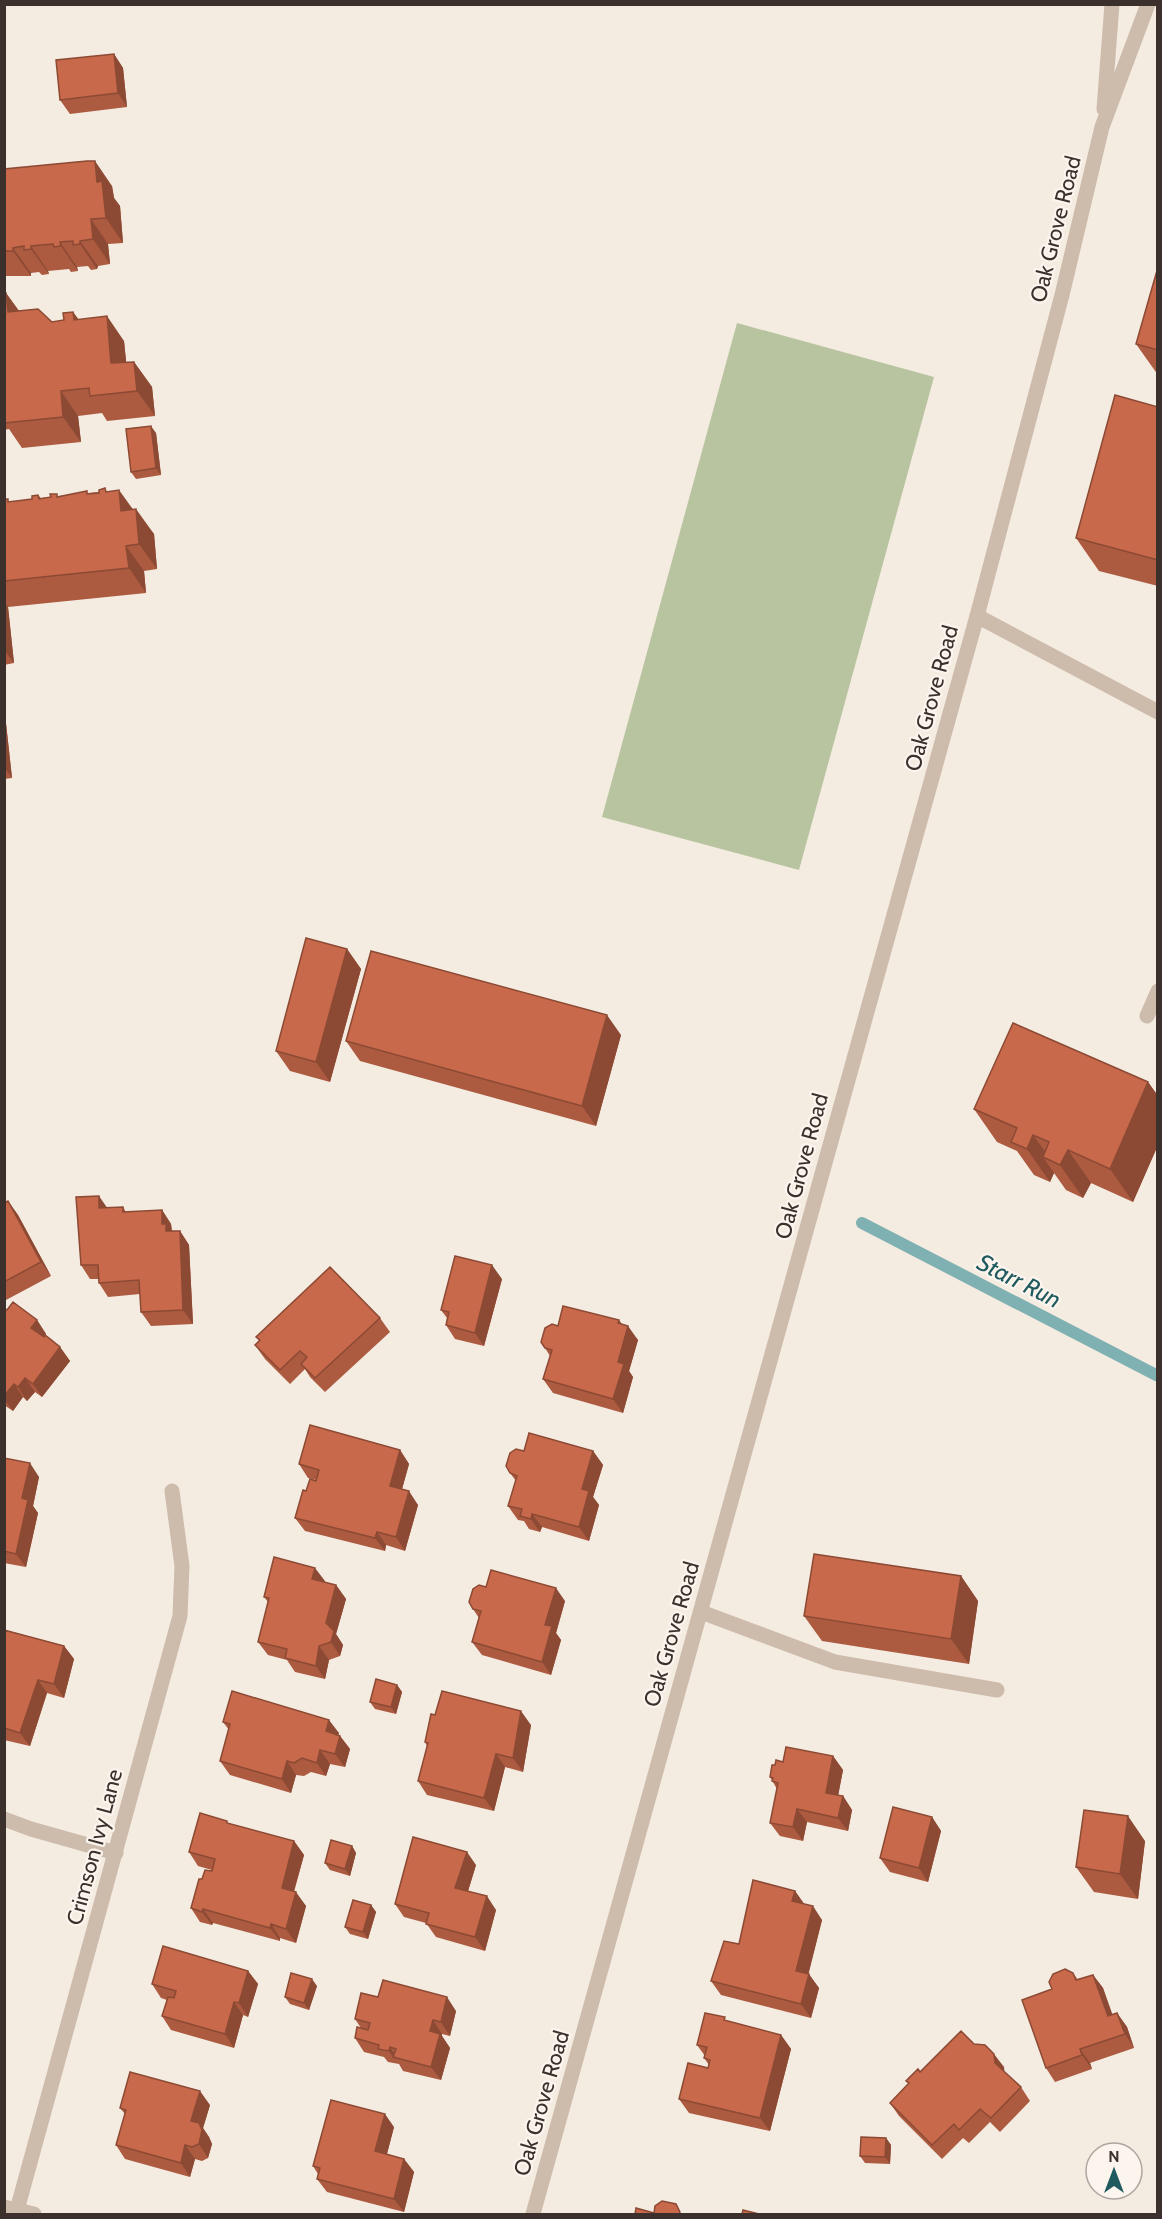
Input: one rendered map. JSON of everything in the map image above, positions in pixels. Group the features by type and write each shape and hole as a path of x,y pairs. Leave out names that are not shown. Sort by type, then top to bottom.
{"street":[{"name":"Oak Grove Road","path":"1102,127 1112,4"},
{"name":"Oak Grove Road","path":"533,2214 977,616 1062,295 1102,127 1148,4"},
{"path":"977,616 1158,712"},
{"path":"1147,1016 1158,991"},
{"name":"Crimson Ivy Lane","path":"10,2209 116,1853 180,1616 182,1566 172,1491"},
{"path":"701,1612 835,1662 997,1690"},
{"path":"4,1819 116,1853"},
{"path":"10,2209 34,2214"}],"green space":[{"path":"737,323 934,377 799,870 602,817"}],"building":[{"path":"114,54 118,93 60,100 56,60"},
{"path":"95,161 97,182 102,181 106,218 91,219 93,239 80,241 80,244 73,245 73,241 60,242 61,246 54,247 53,244 31,246 31,249 24,250 24,246 13,248 13,251 4,251 4,169"},
{"path":"1158,267 1158,350 1136,344"},
{"path":"4,293 6,293 8,312 38,309 52,322 64,320 63,313 73,312 74,320 107,316 111,363 134,362 137,391 90,396 89,388 61,391 63,417 4,423"},
{"path":"1115,395 1158,407 1158,560 1076,538"},
{"path":"151,426 156,468 131,472 126,429"},
{"path":"105,488 106,492 119,490 121,511 136,509 139,544 126,546 129,568 4,581 4,499 8,499 8,502 32,499 32,496 38,495 39,499 51,497 50,494 57,494 57,497 87,491 87,494 99,493 99,490"},
{"path":"306,938 347,949 316,1062 276,1051"},
{"path":"371,951 607,1015 582,1106 346,1041"},
{"path":"1013,1023 1148,1082 1110,1169 1068,1150 1060,1165 1043,1157 1049,1142 1033,1135 1027,1149 1011,1142 1017,1128 974,1109"},
{"path":"99,1196 99,1208 123,1207 123,1212 162,1210 162,1224 166,1224 166,1231 180,1231 183,1310 141,1312 139,1280 99,1283 98,1265 81,1265 76,1197"},
{"path":"8,1201 41,1262 4,1282 4,1203"},
{"path":"455,1256 492,1265 475,1333 446,1325 449,1312 441,1310"},
{"path":"330,1267 380,1318 315,1378 301,1364 307,1357 300,1351 280,1370 255,1345 260,1340 256,1337"},
{"path":"13,1302 37,1320 31,1328 44,1337 45,1335 60,1347 33,1384 25,1378 18,1387 14,1384 4,1396 4,1308 7,1310"},
{"path":"563,1306 619,1320 618,1323 628,1326 618,1362 624,1364 613,1399 543,1379 552,1350 545,1348 541,1342 545,1328 552,1324 558,1326"},
{"path":"310,1425 400,1450 390,1486 409,1491 396,1537 377,1532 375,1538 295,1518 303,1490 306,1491 310,1479 316,1481 319,1470 299,1464"},
{"path":"529,1433 593,1451 582,1489 589,1491 579,1527 532,1514 531,1519 520,1516 522,1509 508,1506 517,1476 510,1473 506,1466 510,1453 516,1449 524,1451"},
{"path":"4,1458 30,1463 22,1498 28,1500 16,1554 4,1551"},
{"path":"814,1554 961,1576 951,1639 804,1616"},
{"path":"274,1557 315,1568 312,1579 336,1585 326,1623 334,1631 331,1642 319,1646 316,1666 285,1658 287,1649 258,1642 269,1598 264,1597"},
{"path":"491,1570 556,1588 545,1625 552,1626 542,1662 472,1642 481,1611 473,1609 469,1602 473,1589 479,1585 486,1587"},
{"path":"4,1630 64,1646 54,1684 38,1680 20,1733 4,1728"},
{"path":"376,1679 397,1685 391,1707 370,1702"},
{"path":"232,1691 329,1720 326,1731 340,1736 335,1754 320,1750 317,1763 302,1758 294,1763 287,1761 282,1779 220,1761 230,1724 223,1722"},
{"path":"442,1691 521,1711 513,1758 496,1754 484,1798 418,1781 428,1743 425,1742 431,1714 435,1715"},
{"path":"786,1747 833,1756 826,1793 843,1796 838,1818 797,1809 793,1827 770,1823 778,1783 772,1781 773,1778 770,1777 772,1765 775,1765 776,1760 783,1762"},
{"path":"893,1807 932,1817 919,1868 880,1858"},
{"path":"1084,1810 1128,1816 1120,1874 1076,1867"},
{"path":"200,1813 227,1821 227,1823 294,1841 282,1888 296,1892 286,1929 271,1924 270,1928 203,1909 202,1912 191,1908 199,1879 202,1879 205,1870 212,1871 215,1859 189,1852"},
{"path":"413,1837 467,1852 455,1888 487,1896 475,1937 426,1924 429,1913 395,1904"},
{"path":"331,1840 352,1846 345,1869 325,1863"},
{"path":"753,1880 795,1891 792,1901 813,1906 796,1971 809,1974 801,2004 711,1981 724,1941 739,1944"},
{"path":"353,1900 371,1905 363,1932 345,1927"},
{"path":"163,1946 248,1971 239,2003 234,2002 225,2034 162,2016 168,1997 174,1998 176,1991 152,1984"},
{"path":"1065,1969 1073,1973 1076,1980 1093,1975 1108,2016 1117,2013 1125,2034 1080,2049 1082,2055 1046,2068 1022,2000 1052,1989 1049,1982 1053,1974"},
{"path":"291,1973 312,1979 304,2003 285,1997"},
{"path":"383,1980 447,1997 441,2022 433,2020 430,2031 440,2034 431,2067 393,2057 396,2049 390,2047 389,2051 378,2049 379,2045 355,2038 357,2027 368,2030 370,2023 355,2019 361,1993 378,1997"},
{"path":"705,2013 781,2035 760,2118 679,2099 688,2063 708,2068 710,2060 704,2058 707,2047 697,2045"},
{"path":"961,2031 974,2044 985,2045 994,2054 995,2063 1021,2087 991,2118 980,2109 959,2130 954,2124 932,2145 890,2103 909,2083 906,2081 918,2069 920,2072"},
{"path":"130,2072 200,2091 191,2121 199,2123 202,2130 199,2144 192,2147 185,2145 181,2163 116,2145 126,2110 120,2108"},
{"path":"331,2100 385,2114 375,2151 404,2159 394,2199 317,2179 320,2168 313,2166"},
{"path":"861,2137 886,2138 885,2157 860,2156"},
{"path":"662,2201 676,2204 679,2214 635,2214 636,2208 654,2213 655,2206"},
{"path":"743,2210 759,2214 742,2214"}],"waterway":[{"name":"Starr Run","path":"862,1223 1158,1376"}]}
